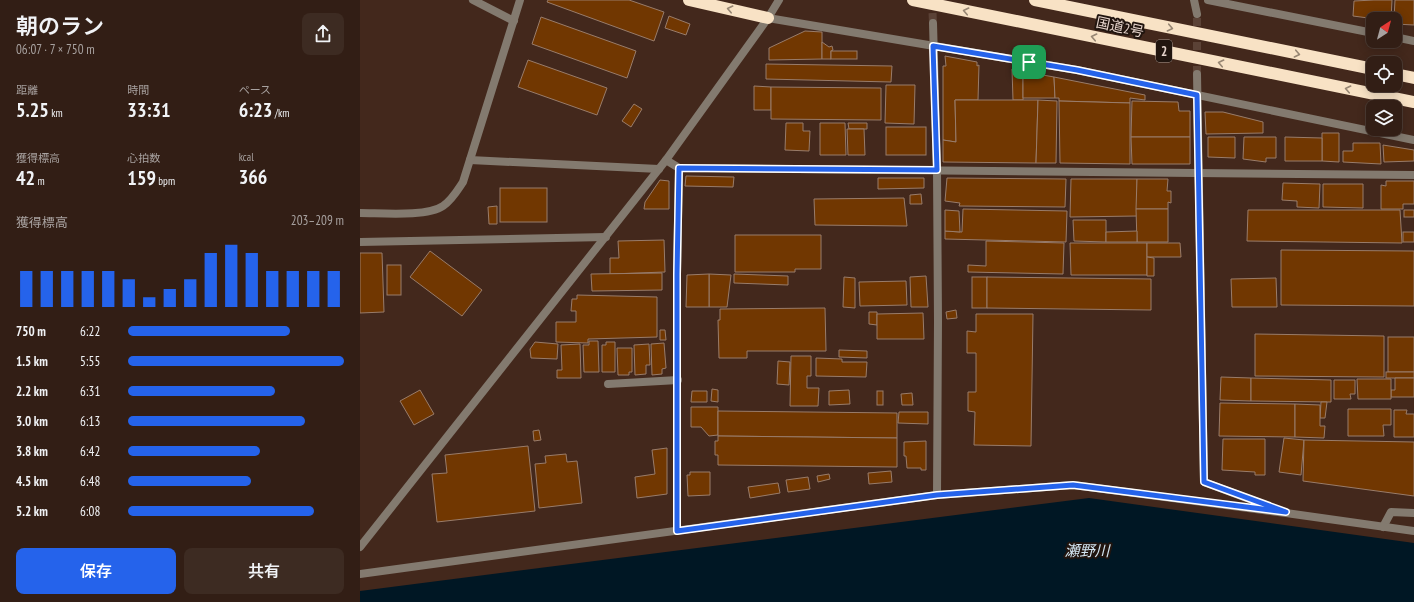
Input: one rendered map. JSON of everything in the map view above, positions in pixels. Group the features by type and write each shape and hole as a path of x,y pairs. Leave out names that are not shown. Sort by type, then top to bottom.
{"highway":[{"path":"689,0 768,18"},
{"name":"国道2号","path":"913,0 1414,102"},
{"name":"国道2号","path":"1036,0 1366,69"},
{"path":"1402,75 1414,78"}],"street":[{"path":"473,0 514,22"},
{"path":"360,213 424,213 442,207 454,196 463,182 520,0"},
{"path":"360,547 666,160 768,18 779,0"},
{"path":"1194,0 1197,14"},
{"path":"1208,0 1366,31"},
{"path":"768,18 1077,70 1414,140"},
{"path":"933,22 937,170 937,495"},
{"path":"1402,38 1414,41"},
{"path":"1197,74 1204,482 1286,512"},
{"path":"470,160 659,169"},
{"path":"666,160 679,168 1198,174 1414,174"},
{"path":"677,531 677,274 679,168"},
{"path":"360,242 606,236"},
{"path":"608,384 678,380"},
{"path":"360,574 937,495 1073,485 1286,512 1414,531"},
{"path":"1383,527 1391,512 1414,513"}],"water":[{"name":"瀬野川","path":"1089,498 1414,543 1414,602 360,602 360,591"}],"building":[{"path":"548,0 629,0 664,12 654,41 547,2"},
{"path":"1392,0 1391,12 1366,12 1366,18 1353,16 1354,1"},
{"path":"1395,0 1414,0 1414,25 1402,24 1402,12 1394,12"},
{"path":"669,16 690,24 686,35 665,28"},
{"path":"541,17 636,51 627,78 532,44"},
{"path":"805,31 822,32 822,59 769,60 769,48"},
{"path":"822,42 829,47 832,46 833,50 831,51 831,59 822,59"},
{"path":"831,51 857,51 857,59 831,59"},
{"path":"945,56 977,62 977,66 979,65 978,100 955,100 956,142 943,140 943,66 946,66"},
{"path":"528,60 607,88 597,115 518,87"},
{"path":"766,64 892,66 891,82 766,79"},
{"path":"1012,69 1018,69 1023,73 1023,100 1013,100"},
{"path":"1026,72 1054,77 1055,98 1023,98 1023,73"},
{"path":"1054,77 1145,95 1145,100 1130,98 1130,103 1059,101 1059,98 1055,98"},
{"path":"886,85 915,85 914,124 885,123"},
{"path":"754,86 771,87 771,110 754,110"},
{"path":"771,87 881,88 881,120 771,119"},
{"path":"955,100 1038,100 1036,163 943,162 943,140 956,142"},
{"path":"1038,100 1057,101 1056,163 1036,163"},
{"path":"1059,101 1130,103 1130,164 1060,163"},
{"path":"1132,101 1178,102 1179,111 1190,111 1190,137 1131,137"},
{"path":"634,104 642,109 631,127 622,121"},
{"path":"1205,112 1223,112 1263,122 1263,133 1206,134"},
{"path":"786,123 803,123 803,131 810,131 809,151 785,150"},
{"path":"820,123 845,123 846,155 820,155"},
{"path":"848,123 867,123 867,129 849,129"},
{"path":"886,127 926,127 926,155 886,155"},
{"path":"847,129 864,129 865,155 848,155"},
{"path":"1322,133 1339,133 1339,162 1322,161"},
{"path":"1131,137 1190,137 1190,164 1132,164"},
{"path":"1208,137 1235,137 1235,158 1208,157"},
{"path":"1244,137 1276,137 1276,158 1266,158 1266,162 1243,159"},
{"path":"1285,137 1322,138 1322,161 1285,161"},
{"path":"1353,143 1380,143 1381,164 1343,162 1343,151 1353,151"},
{"path":"1383,145 1414,150 1414,161 1384,162"},
{"path":"686,176 734,177 733,187 685,186"},
{"path":"878,178 924,178 924,188 878,189"},
{"path":"947,178 1066,179 1065,207 959,206 960,203 945,201"},
{"path":"1071,179 1137,179 1137,216 1070,217"},
{"path":"1137,179 1168,179 1167,191 1171,191 1171,203 1168,202 1168,209 1136,209"},
{"path":"660,180 669,181 669,209 644,209 645,202"},
{"path":"1386,181 1414,181 1414,204 1403,204 1403,209 1381,209 1381,185 1386,186"},
{"path":"1283,183 1320,184 1319,208 1297,207 1297,201 1282,200"},
{"path":"1323,184 1363,184 1363,208 1323,207"},
{"path":"500,188 547,188 547,222 500,222"},
{"path":"921,194 922,204 910,204 910,195"},
{"path":"904,198 907,226 815,225 814,199"},
{"path":"497,206 497,224 489,224 488,207"},
{"path":"963,209 1067,211 1066,242 945,239 945,231 962,232"},
{"path":"1136,209 1168,209 1168,242 1137,242"},
{"path":"945,210 959,211 960,232 945,231"},
{"path":"1248,210 1400,210 1402,243 1247,241"},
{"path":"1404,210 1414,210 1414,217 1404,217"},
{"path":"1073,220 1106,220 1106,242 1074,241"},
{"path":"1137,231 1137,242 1106,242 1106,232"},
{"path":"1403,232 1414,232 1414,242 1403,242"},
{"path":"735,235 821,235 821,269 795,269 795,272 735,272"},
{"path":"664,240 665,272 610,274 610,258 619,258 618,241"},
{"path":"986,241 1064,243 1063,274 968,272 968,265 986,266"},
{"path":"1070,243 1147,243 1147,275 1071,275"},
{"path":"1147,243 1180,243 1181,257 1147,257"},
{"path":"1281,250 1414,251 1414,306 1281,305"},
{"path":"430,251 482,290 462,316 410,277"},
{"path":"360,253 382,253 384,312 360,313"},
{"path":"1147,257 1154,258 1154,276 1147,276"},
{"path":"387,265 401,265 401,295 387,295"},
{"path":"662,273 662,290 592,291 591,274"},
{"path":"709,274 731,275 727,307 709,307"},
{"path":"709,274 709,307 686,307 687,275"},
{"path":"734,274 788,276 788,285 734,283"},
{"path":"926,276 928,307 911,307 910,277"},
{"path":"844,277 855,278 855,308 843,307"},
{"path":"972,277 987,277 987,308 972,308"},
{"path":"987,277 1151,279 1151,310 987,308"},
{"path":"1276,278 1277,307 1232,307 1231,279"},
{"path":"906,281 907,305 860,306 859,282"},
{"path":"577,295 657,297 657,337 588,339 588,343 556,342 556,322 576,322 576,311 571,311 572,299 577,299"},
{"path":"825,308 826,351 747,351 747,358 719,358 718,320 720,320 720,309"},
{"path":"956,310 957,318 947,319 946,312"},
{"path":"869,312 877,312 877,325 869,324"},
{"path":"923,313 924,339 877,339 877,314"},
{"path":"976,314 1033,314 1031,446 974,445 975,412 968,411 968,392 976,392 976,353 967,353 967,331 976,332"},
{"path":"660,330 665,330 666,340 660,340"},
{"path":"1255,334 1384,336 1384,377 1255,376"},
{"path":"1388,337 1414,337 1414,372 1388,372"},
{"path":"589,341 598,341 599,372 584,372 583,345 589,345"},
{"path":"535,342 558,344 557,359 531,358 530,349"},
{"path":"606,342 615,342 615,372 602,372 602,345 606,345"},
{"path":"664,343 666,368 662,369 662,374 652,375 651,344"},
{"path":"580,344 581,378 557,378 557,370 562,370 561,345"},
{"path":"649,344 650,365 646,365 646,374 635,375 634,345"},
{"path":"617,348 632,348 632,372 629,372 629,375 618,375"},
{"path":"839,350 867,351 867,358 839,357"},
{"path":"791,356 811,356 811,376 807,376 807,388 819,388 818,406 790,406"},
{"path":"816,358 842,359 842,362 867,362 866,377 816,376"},
{"path":"778,361 790,362 789,385 777,384"},
{"path":"1386,372 1414,372 1414,378 1386,378"},
{"path":"1221,377 1251,378 1251,401 1220,400"},
{"path":"1251,378 1331,380 1331,402 1251,401"},
{"path":"1395,378 1414,378 1414,397 1391,397 1391,390 1395,390"},
{"path":"1357,379 1391,379 1391,399 1358,399"},
{"path":"1334,380 1355,380 1355,394 1350,394 1351,399 1334,399"},
{"path":"712,389 718,390 718,402 711,401"},
{"path":"420,390 434,414 414,425 400,401"},
{"path":"849,390 850,404 829,405 829,391"},
{"path":"692,391 707,391 707,402 691,402"},
{"path":"877,391 883,391 883,405 877,405"},
{"path":"912,393 913,405 902,405 901,394"},
{"path":"1321,402 1327,402 1325,418 1320,418"},
{"path":"1220,403 1295,404 1295,437 1219,436"},
{"path":"1295,404 1320,405 1320,426 1325,426 1324,438 1295,437"},
{"path":"691,407 718,407 718,435 709,436 701,427 691,427"},
{"path":"1348,409 1391,409 1391,425 1383,425 1384,436 1348,436"},
{"path":"1394,410 1407,410 1406,414 1414,414 1414,437 1394,437"},
{"path":"718,411 897,413 897,438 718,436"},
{"path":"899,412 928,412 928,424 898,423"},
{"path":"539,430 541,440 534,441 533,431"},
{"path":"718,436 897,438 897,467 718,465 718,455 715,455 715,441 718,441"},
{"path":"1284,438 1304,440 1301,475 1279,472"},
{"path":"1223,439 1265,439 1265,475 1255,475 1255,472 1222,470"},
{"path":"1304,440 1414,442 1414,496 1303,481"},
{"path":"926,441 926,470 921,470 921,468 907,468 906,456 904,456 904,442"},
{"path":"528,446 535,511 437,522 432,474 447,473 445,455"},
{"path":"667,448 667,494 637,498 635,477 655,474 652,450"},
{"path":"566,454 567,462 577,461 582,503 539,508 535,464 546,463 545,456"},
{"path":"891,471 892,482 869,484 868,473"},
{"path":"690,472 710,472 710,495 688,496 687,475 690,475"},
{"path":"829,474 830,479 818,482 817,476"},
{"path":"808,477 810,489 788,492 786,480"},
{"path":"778,483 780,493 750,498 748,487"}],"tunnel":[{"path":"932,1 933,23"},
{"path":"1197,14 1197,74"}],"route":[{"path":"933,46 1029,62 1077,70 1197,95 1204,482 1286,512 1073,485 937,495 677,531 677,274 679,168 937,170 933,46"}]}
